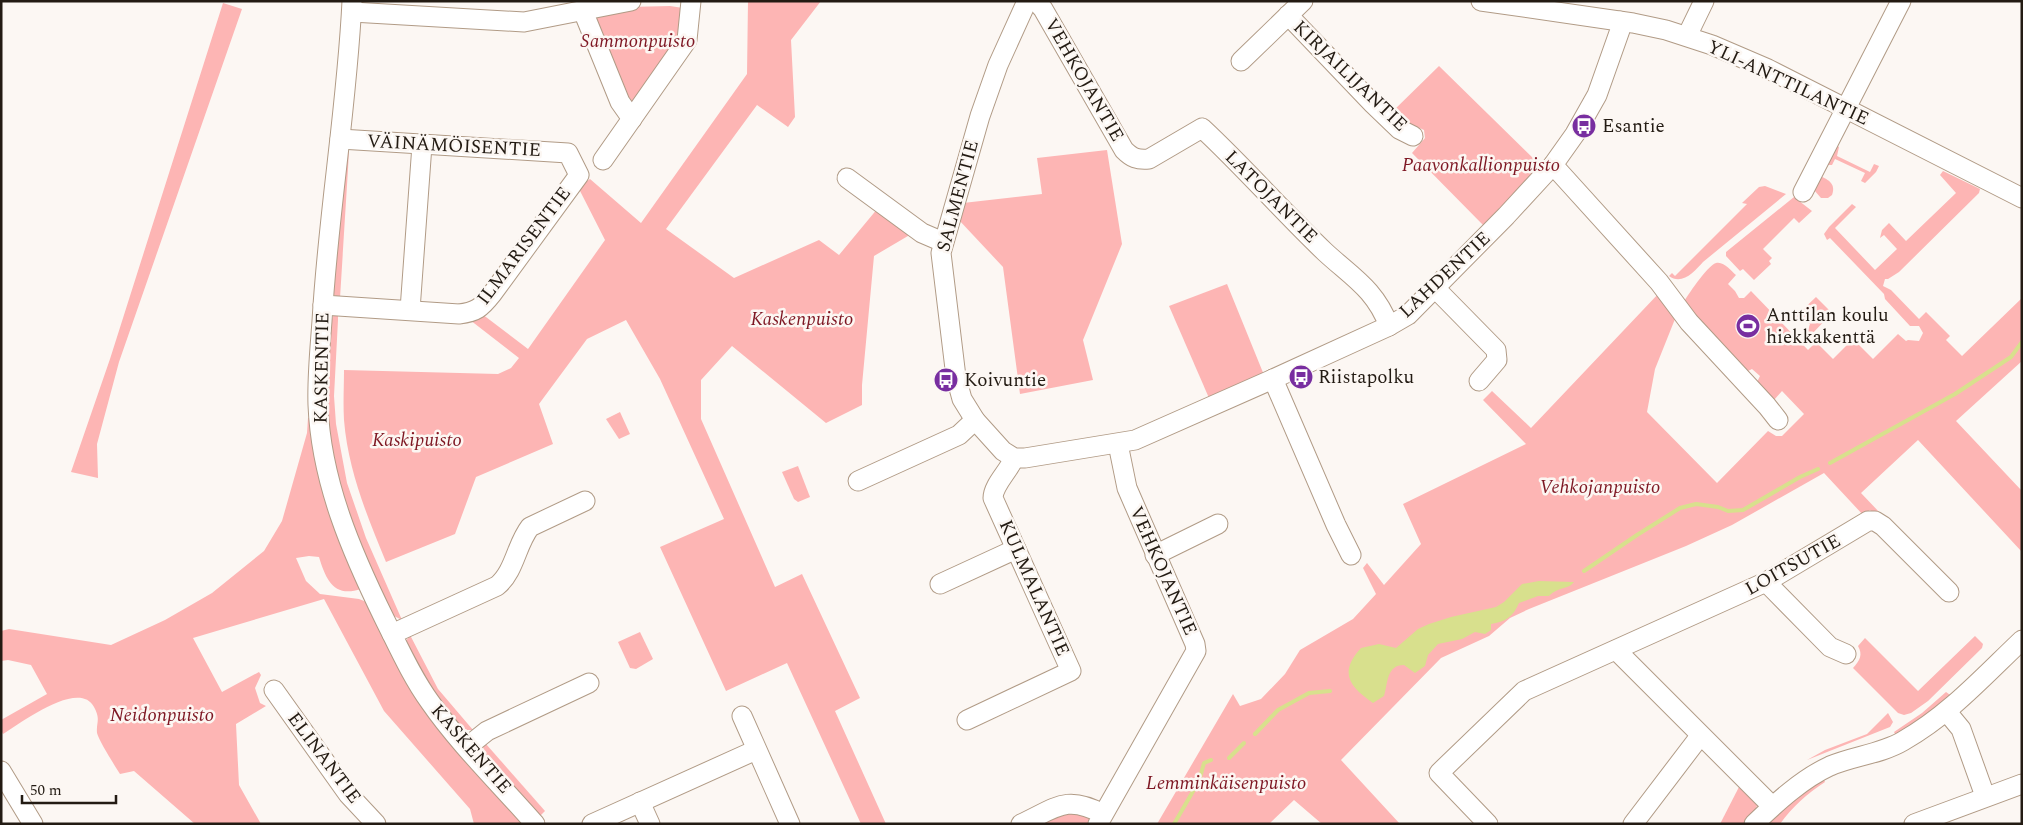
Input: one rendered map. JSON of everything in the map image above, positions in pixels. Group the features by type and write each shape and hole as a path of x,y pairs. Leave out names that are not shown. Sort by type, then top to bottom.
{"street":[{"path":"352,7 524,22 631,1"},
{"path":"603,160 687,40 691,1"},
{"name":"SALMENTIE","path":"1020,458 1004,451 974,420 962,399 956,377 941,262 944,242 980,116 998,65 1027,1"},
{"name":"VEHKOJANTIE","path":"1036,1 1046,14 1124,150 1132,158"},
{"path":"1240,61 1303,1"},
{"name":"YLI-ANTTILANTIE","path":"1481,1 1620,21 1687,36 1734,53 2022,198"},
{"path":"1687,36 1704,1"},
{"path":"1803,192 1901,1"},
{"name":"KASKENTIE","path":"352,7 340,138 327,248 318,406 331,488 350,543 417,683 431,704 535,824"},
{"path":"583,11 620,102 632,119"},
{"name":"KIRJAILIJANTIE","path":"1288,16 1399,129 1413,136"},
{"name":"LAHDENTIE","path":"1020,458 1135,440 1389,326 1408,315 1527,195 1553,165 1575,134 1597,95 1620,30 1620,21"},
{"name":"LATOJANTIE","path":"1132,158 1139,160 1149,159 1202,128 1326,253 1361,282 1379,304 1389,326"},
{"name":"VÄINÄMÖISENTIE","path":"340,138 422,145 568,153"},
{"path":"410,310 422,145"},
{"name":"ILMARISENTIE","path":"323,305 460,314 472,312 483,305 579,174 568,153"},
{"path":"1553,165 1646,268 1689,322 1778,420"},
{"path":"847,178 922,233 944,242"},
{"path":"1435,288 1496,350 1497,360 1479,381"},
{"path":"1273,379 1336,525 1351,555"},
{"path":"858,481 959,435 974,420"},
{"name":"VEHKOJANTIE","path":"1101,819 1196,651 1195,644 1127,488 1118,444"},
{"name":"KULMALANTIE","path":"967,720 1071,670 993,498 993,492 1010,468 1020,458"},
{"path":"392,634 497,586 506,579 524,534 530,527 585,501"},
{"name":"LOITSUTIE","path":"1488,824 1439,773 1524,691 1766,582 1868,521 1875,521 1883,526 1948,592"},
{"path":"1155,555 1218,524"},
{"path":"940,584 1016,549"},
{"path":"1766,582 1830,647 1846,654"},
{"path":"1754,824 1772,806 1802,783 1831,766 1900,743 1924,729 1947,712 2022,640"},
{"path":"1616,650 1772,806"},
{"path":"467,747 487,731 589,683"},
{"name":"ELINANTIE","path":"274,690 348,794 376,824"},
{"path":"1947,712 1961,729 1985,796"},
{"path":"742,716 790,824"},
{"path":"1633,824 1700,736"},
{"path":"592,824 756,750"},
{"path":"1,772 33,824"},
{"path":"1914,824 1985,796 2022,784"},
{"path":"640,802 650,824"},
{"path":"1021,824 1069,803 1089,806 1101,819"}],"green space":[{"path":"748,1 821,1 791,40 795,117 788,127 757,105 666,229 734,278 819,240 839,255 878,208 913,233 874,256 862,385 862,405 826,423 732,346 701,380 701,419 775,587 802,574 860,698 835,711 886,824 861,824 787,663 726,691 660,547 724,519 660,379 626,320 587,339 539,404 553,444 476,477 455,534 386,562 359,492 346,439 344,370 498,374 511,368 519,358 470,320 482,314 528,349 605,240 578,187 590,179 641,223 747,74"},
{"path":"223,3 242,9 119,362 97,444 98,478 71,472 110,359"},
{"name":"Sammonpuisto","path":"670,6 683,8 684,28 632,103 627,102 594,18 628,7"},
{"name":"Paavonkallionpuisto","path":"1439,66 1540,165 1484,226 1412,153 1425,138 1424,130 1391,113"},
{"path":"1836,145 1839,147 1837,156 1870,172 1874,164 1879,166 1876,172 1865,183 1861,181 1865,173 1835,159 1832,165 1826,165"},
{"path":"349,149 340,298 334,295 332,290 347,152"},
{"path":"1107,150 1122,244 1083,340 1093,380 1020,394 1003,267 958,219 963,203 1042,194 1037,158"},
{"name":"Vehkojanpuisto","path":"1943,171 1980,189 1979,193 1899,272 1885,279 1883,286 1891,290 1919,319 1926,312 1950,336 1946,340 1962,356 2022,298 2022,361 1956,421 2022,491 2022,552 1918,440 1861,493 1881,514 1874,515 1870,510 1864,516 1824,473 1732,525 1686,546 1529,609 1510,618 1489,636 1441,658 1341,760 1400,824 1322,824 1294,800 1269,824 1157,824 1233,694 1240,706 1261,699 1285,674 1300,650 1353,619 1376,594 1363,568 1367,563 1384,585 1421,544 1403,504 1526,444 1483,400 1492,391 1531,428 1660,292 1677,314 1655,369 1647,412 1717,483 1768,431 1776,436 1782,436 1804,414 1782,391 1774,400 1757,382 1760,376 1752,369 1746,372 1682,305 1697,282 1712,265 1719,263 1725,265 1736,275 1728,284 1739,298 1744,298 1751,291 1808,350 1816,342 1833,359 1853,339 1873,359 1898,334 1906,341 1919,341 1923,333 1919,326 1910,326 1885,299 1884,294 1830,238 1827,240 1824,234 1852,204 1856,207 1835,228 1875,270 1897,249 1884,235 1880,238 1882,230 1889,223 1906,241 1956,193 1940,175"},
{"path":"1820,176 1832,185 1832,195 1828,198 1821,198 1814,190"},
{"path":"1765,186 1786,194 1688,276 1674,279 1669,276 1672,273 1675,276 1747,204 1742,203 1759,187"},
{"path":"1794,197 1812,211 1799,223 1794,218 1763,249 1772,258 1769,261 1771,264 1754,280 1743,269 1740,271 1726,256 1726,252"},
{"path":"1227,284 1264,375 1209,398 1169,306"},
{"path":"1816,297 1832,313 1810,336 1807,333 1810,324 1803,320 1796,322 1793,319"},
{"path":"334,314 338,314 334,396 336,424 347,483 366,538 402,620 392,615 347,514 332,458 325,396 329,337"},
{"path":"620,412 630,434 619,439 606,419"},
{"name":"Neidonpuisto","path":"308,418 311,418 361,589 344,591 332,585 328,580 319,557 296,558 306,581 320,594 359,599 369,603 526,824 474,824 470,809 384,711 324,599 193,638 222,692 259,672 261,675 255,688 260,703 266,706 236,724 239,785 261,824 195,824 134,771 120,774 98,737 97,715 94,707 87,700 76,698 63,700 36,713 3,734 1,720 47,694 31,665 8,660 1,661 1,631 9,629 111,645 165,620 212,593 264,551 282,521 307,433"},
{"path":"798,466 810,497 798,502 794,499 782,472"},
{"path":"640,632 653,659 636,669 630,668 618,642"},
{"path":"410,635 438,689 473,730 465,730 460,727 423,677 406,641"},
{"path":"1975,636 1983,644 1982,648 1928,701 1911,713 1904,715 1898,713 1853,668 1860,657 1858,646 1865,638 1918,691"},
{"path":"1946,692 1953,697 1939,709 1896,736 1894,732 1922,713"},
{"path":"1888,713 1893,722 1890,727 1807,760 1825,750 1867,734"},
{"path":"486,744 545,811 540,816 486,756 483,747"},
{"path":"1824,780 1825,782 1801,801 1780,824 1765,824 1805,791"},
{"path":"1740,785 1758,802 1755,812 1745,824 1720,824"},
{"path":"1075,808 1092,819 1091,824 1034,824"}],"shaded area":[{"path":"1539,581 1574,582 1549,596 1538,596 1519,603 1511,615 1500,622 1491,624 1491,630 1485,634 1475,632 1462,639 1438,644 1428,655 1425,666 1415,673 1404,665 1394,668 1389,676 1384,696 1373,703 1353,685 1350,679 1350,665 1361,648 1379,644 1396,648 1418,629 1451,617 1496,607 1504,602 1522,584"}],"waterway":[{"path":"1830,463 1955,394 2011,357 2022,342"},
{"path":"1584,571 1680,508 1696,504 1718,507 1728,511 1743,510 1800,477 1818,469"},
{"path":"1255,734 1278,710 1309,693 1330,691"},
{"path":"1229,758 1244,743"},
{"path":"1174,824 1199,781 1204,763 1211,760"}],"place":[{"name":"Esantie","path":"1584,126"},
{"name":"Anttilan koulu hiekkakenttä","path":"1748,326"},
{"name":"Riistapolku","path":"1301,377"},
{"name":"Koivuntie","path":"946,380"}],"park label":[{"name":"Kaskenpuisto","path":"802,319"},
{"name":"Kaskipuisto","path":"417,440"},
{"name":"Lemminkäisenpuisto","path":"1226,783"}]}
